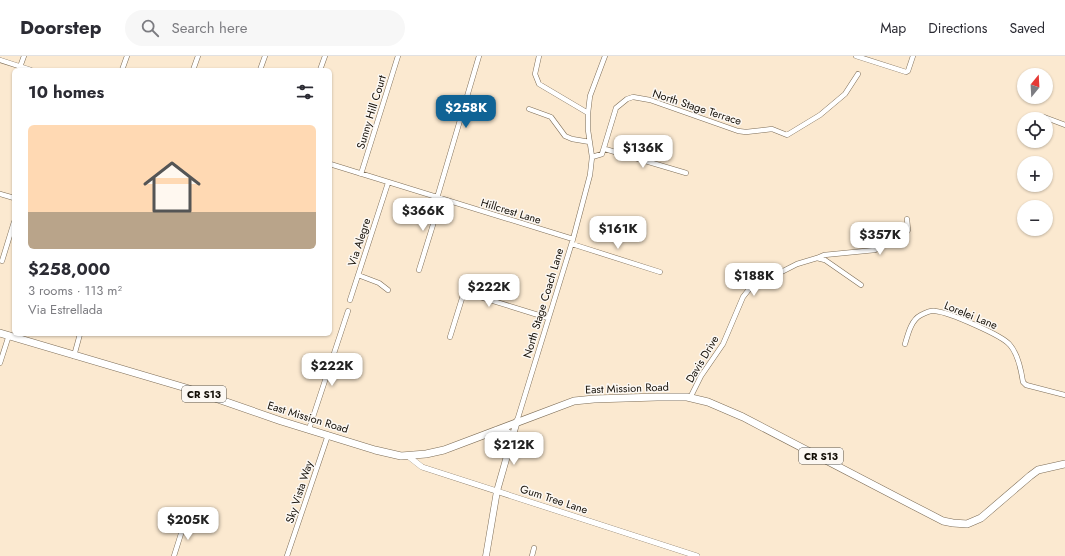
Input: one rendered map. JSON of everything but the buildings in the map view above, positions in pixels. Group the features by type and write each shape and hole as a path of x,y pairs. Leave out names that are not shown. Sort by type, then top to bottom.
{"main road":[{"name":"East Mission Road","path":"0,332 12,336"},
{"name":"East Mission Road","path":"12,336 74,356 186,388 375,450 401,456 426,454 444,450 517,421 574,401 594,399 690,398 708,402 743,417 943,521 953,524 967,524 981,518 1038,470 1065,464"},
{"name":"North Stage Coach Lane","path":"486,556 497,490 517,421"},
{"path":"495,430 505,431 513,436"}],"street":[{"path":"20,67 24,56"},
{"path":"123,68 127,56"},
{"path":"194,68 198,56"},
{"path":"261,68 265,56"},
{"path":"321,68 325,56"},
{"name":"Sunny Hill Court","path":"361,174 398,56"},
{"path":"420,270 479,56"},
{"path":"539,56 535,74 539,84 588,113"},
{"name":"North Stage Coach Lane","path":"517,421 572,242 590,175 592,157 588,113 590,96 605,56"},
{"path":"856,56 906,72 913,56"},
{"path":"0,60 24,68"},
{"name":"North Stage Terrace","path":"604,149 616,108 627,99 633,97 650,100 738,131 746,132 772,129 787,135 820,115 845,94 858,74"},
{"path":"529,109 551,117 565,136 572,139 590,142"},
{"path":"1053,120 1065,125"},
{"path":"592,157 598,156 604,149 686,172"},
{"name":"Hillcrest Lane","path":"332,165 439,198 660,272"},
{"name":"Via Alegre","path":"388,183 358,275 379,282 388,290"},
{"path":"0,194 12,197"},
{"name":"Davis Drive","path":"690,398 701,376 723,344 743,297 750,288 797,264 824,255 875,250 886,241 903,238 908,230 907,218"},
{"path":"2,260 12,228"},
{"path":"817,258 825,260 861,285"},
{"path":"350,300 358,275"},
{"path":"450,337 464,292 548,318"},
{"path":"309,429 348,310"},
{"name":"Lorelei Lane","path":"905,344 910,328 919,316 935,311 949,315 998,335 1009,343 1016,352 1023,382 1026,385 1065,395"},
{"path":"0,363 9,335"},
{"path":"74,356 79,336"},
{"name":"Sky Vista Way","path":"287,556 328,435"},
{"name":"Gum Tree Lane","path":"408,456 422,467 497,490 697,556"},
{"path":"174,556 185,521"},
{"path":"532,556 534,548"}]}
